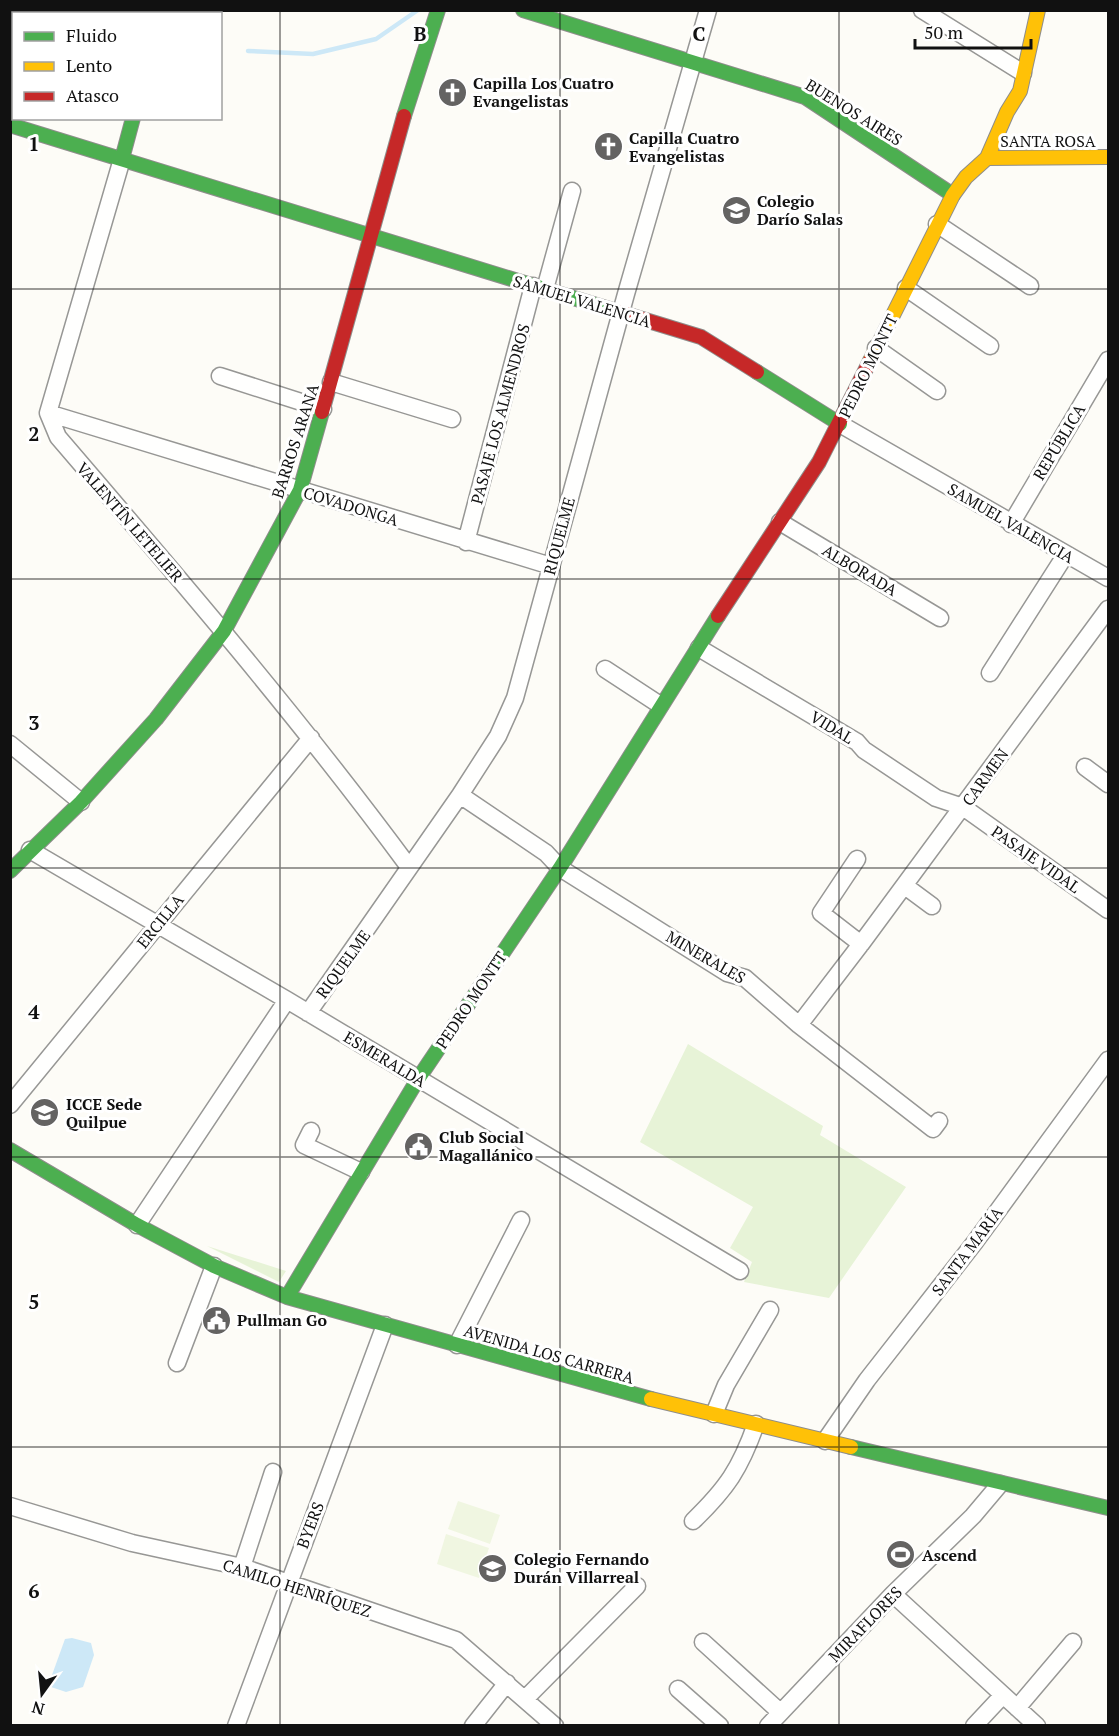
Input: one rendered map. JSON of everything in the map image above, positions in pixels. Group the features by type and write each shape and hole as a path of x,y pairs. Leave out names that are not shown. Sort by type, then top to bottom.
{"main road":[{"name":"BARROS ARANA","path":"10,871 81,802 156,719 224,631 266,557 300,490 403,120 438,10"},
{"name":"BUENOS AIRES","path":"523,10 805,97 952,195"},
{"name":"PEDRO MONTT","path":"287,1297 418,1079 560,868 660,705 780,522 840,424 952,195 966,177 987,158 1007,112 1020,91 1038,10"},
{"path":"122,159 133,120"},
{"name":"SAMUEL VALENCIA","path":"10,125 701,337 840,424"},
{"name":"SANTA ROSA","path":"987,158 1108,157"},
{"name":"AVENIDA LOS CARRERA","path":"10,1150 137,1225 214,1266 287,1297 627,1394 1108,1508"}],"street":[{"name":"RIQUELME","path":"308,1013 460,795 498,736 515,698 621,313 708,10"},
{"path":"922,10 1023,74"},
{"path":"48,413 122,159"},
{"name":"PASAJE LOS ALMENDROS","path":"466,542 539,287 572,191"},
{"path":"937,224 1030,286"},
{"path":"906,288 990,346"},
{"path":"876,348 937,391"},
{"name":"REPÚBLICA","path":"1011,524 1108,360"},
{"path":"220,376 323,409"},
{"path":"331,382 452,419"},
{"name":"COVADONGA","path":"48,413 551,566"},
{"name":"VALENTÍN LETELIER","path":"48,413 58,437 224,631 311,738 410,867"},
{"name":"SAMUEL VALENCIA","path":"840,424 1108,578"},
{"name":"ALBORADA","path":"780,522 940,618"},
{"path":"990,673 1066,554"},
{"name":"CARMEN","path":"799,1025 905,886 1108,609"},
{"name":"VIDAL","path":"699,648 857,742 864,750 936,798 963,807"},
{"path":"605,669 660,705"},
{"name":"ERCILLA","path":"10,1105 311,738"},
{"path":"10,744 81,802"},
{"path":"1085,767 1108,784"},
{"name":"MINERALES","path":"460,795 546,853 560,868 727,973 745,978 799,1025 933,1129 939,1121"},
{"name":"PASAJE VIDAL","path":"963,807 1108,910"},
{"name":"ESMERALDA","path":"30,850 287,1000 740,1271"},
{"path":"857,859 821,913 861,944"},
{"path":"905,886 932,906"},
{"path":"137,1225 287,1000"},
{"name":"SANTA MARÍA","path":"825,1441 867,1380 975,1242 1108,1060"},
{"path":"311,1131 304,1145 361,1172"},
{"path":"457,1345 521,1220"},
{"path":"177,1363 214,1266"},
{"path":"714,1414 726,1385 770,1310"},
{"name":"BYERS","path":"236,1725 385,1325"},
{"path":"693,1521 730,1483 747,1450 756,1424"},
{"path":"242,1567 273,1472"},
{"name":"MIRAFLORES","path":"768,1725 893,1594 973,1516 1000,1484"},
{"name":"CAMILO HENRÍQUEZ","path":"10,1506 132,1543 242,1567 456,1640 555,1725"},
{"path":"525,1699 637,1586"},
{"path":"893,1594 1037,1725"},
{"path":"703,1642 780,1712"},
{"path":"1017,1708 1073,1642"},
{"path":"472,1725 507,1683"},
{"path":"678,1689 720,1725"},
{"path":"974,1725 1003,1695"}],"green space":[{"path":"688,1044 823,1126 820,1135 906,1187 829,1298 744,1282 752,1262 730,1248 753,1207 640,1142"},
{"path":"207,1246 286,1271 279,1282"},
{"path":"458,1501 500,1515 490,1544 448,1529"},
{"path":"446,1534 489,1548 479,1578 437,1564"}],"water":[{"path":"72,1638 91,1643 94,1655 83,1687 66,1692 48,1686 65,1639"}],"waterway":[{"path":"248,51 313,54 376,39 418,10"}],"traffic: fast":[{"path":"404,116 438,10"},
{"path":"523,10 805,97 953,195"},
{"path":"122,159 132,120"},
{"path":"10,125 619,312"},
{"path":"757,372 840,424"},
{"path":"10,871 81,802 156,719 224,631 300,490 322,412"},
{"path":"287,1297 418,1079 560,868 718,616"},
{"path":"10,1150 137,1225 214,1266 287,1297 651,1399"},
{"path":"851,1447 1108,1508"}],"traffic: slow":[{"path":"870,361 953,195 966,177 987,158 1007,112 1020,91 1038,10"},
{"path":"987,158 1108,157"},
{"path":"651,1399 851,1447"}],"traffic: jam":[{"path":"322,412 404,116"},
{"path":"619,312 701,337 757,372"},
{"path":"718,616 819,462 870,361"}],"place":[{"name":"Capilla Los Cuatro Evangelistas","path":"452,92"},
{"name":"Capilla Cuatro Evangelistas","path":"608,147"},
{"name":"Colegio Darío Salas","path":"736,210"},
{"name":"ICCE Sede Quilpue","path":"45,1113"},
{"name":"Club Social Magallánico","path":"418,1146"},
{"name":"Pullman Go","path":"216,1320"},
{"name":"Ascend","path":"901,1555"},
{"name":"Colegio Fernando Durán Villarreal","path":"493,1568"}]}
